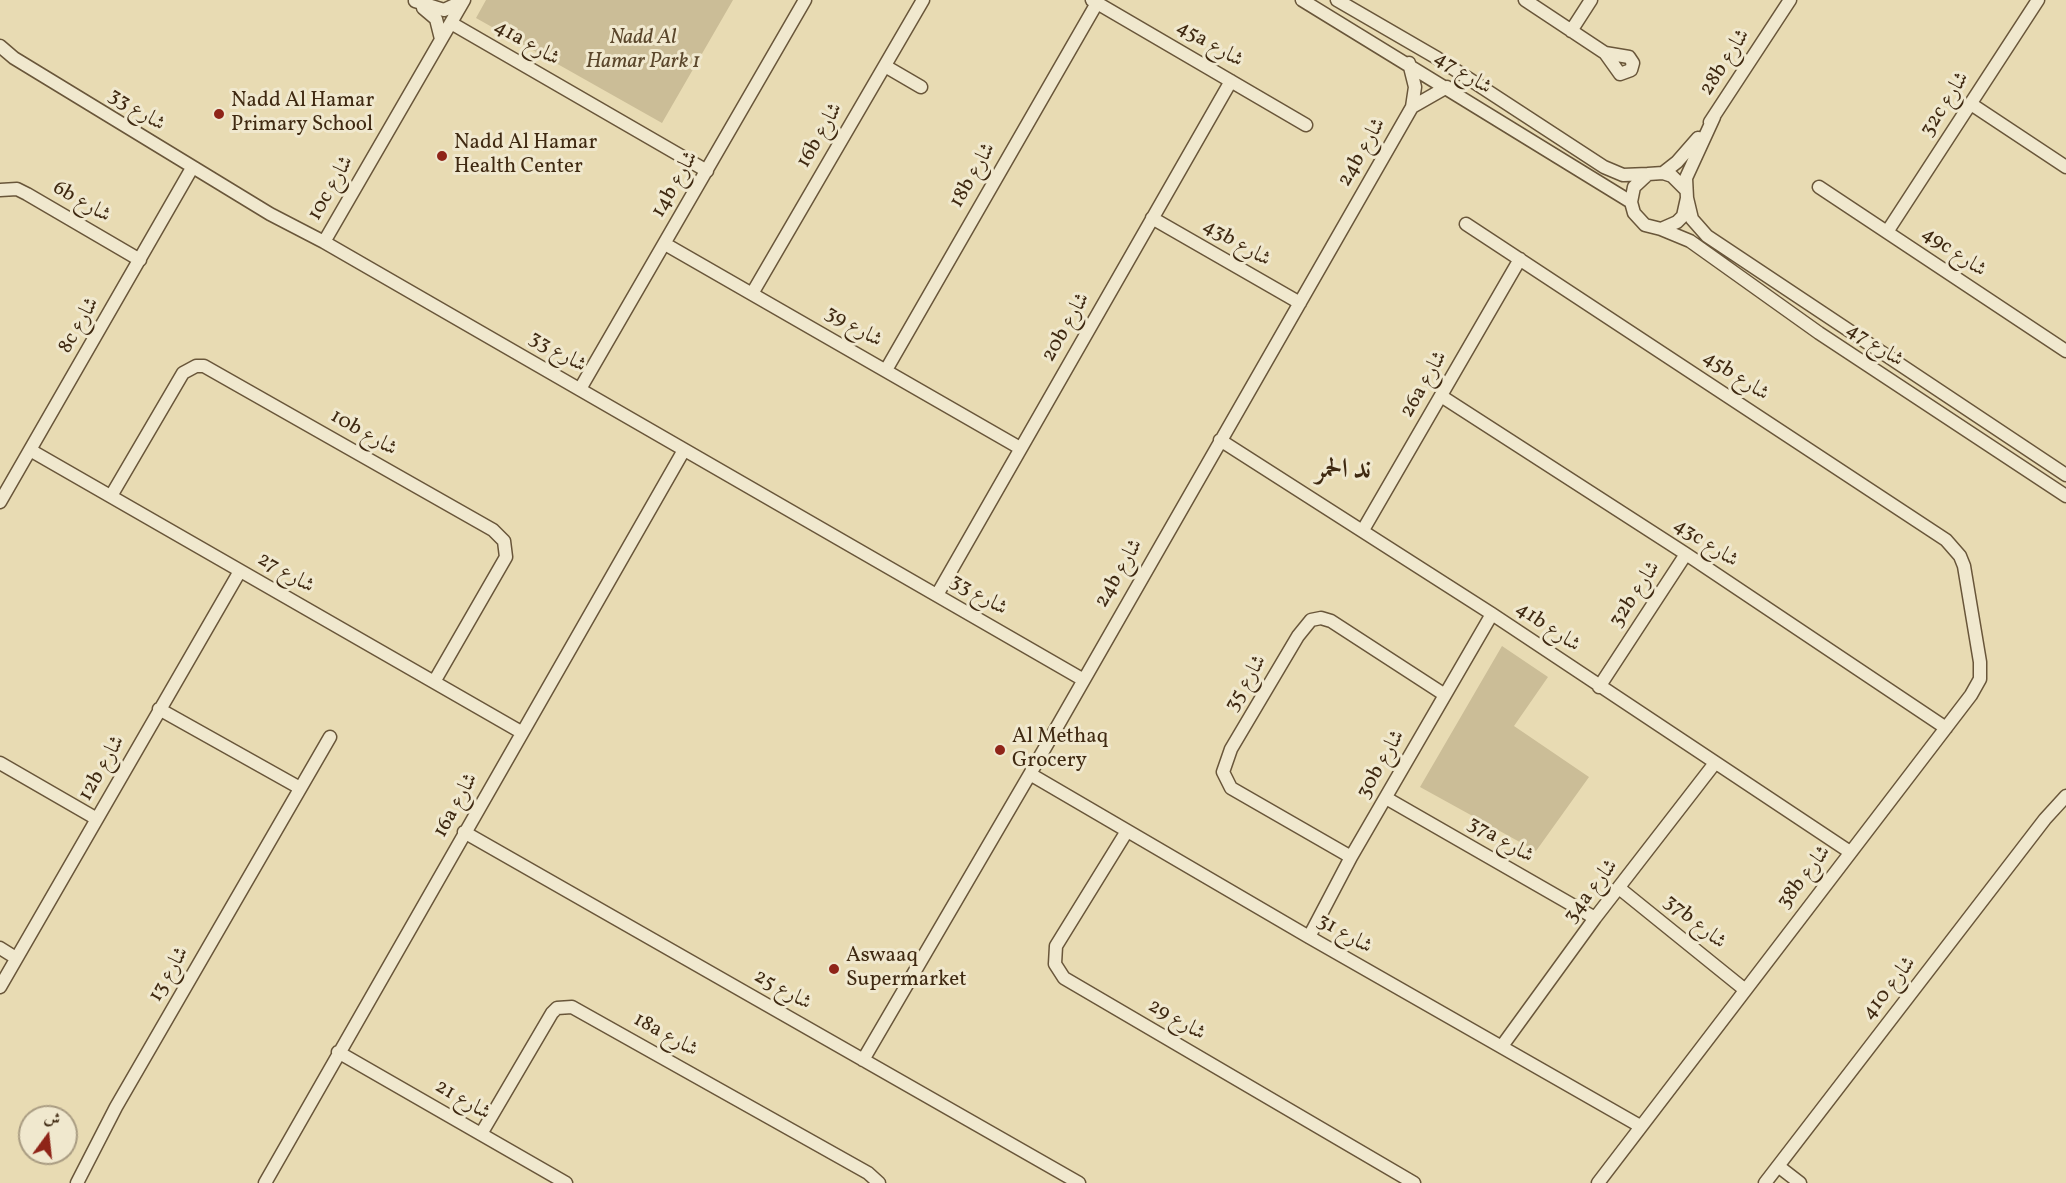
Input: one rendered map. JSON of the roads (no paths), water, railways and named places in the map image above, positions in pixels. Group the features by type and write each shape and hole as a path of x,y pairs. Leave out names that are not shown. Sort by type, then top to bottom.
{"street":[{"path":"414,1 444,10 464,0"},
{"name":"10c شارع","path":"324,242 464,0"},
{"name":"14b شارع","path":"580,389 805,0"},
{"name":"16b شارع","path":"753,292 923,0"},
{"name":"شارع 47","path":"1302,0 1409,63 1631,202"},
{"name":"شارع 47","path":"1337,0 1437,58 1604,167 1623,175 1648,174"},
{"path":"1525,0 1605,52"},
{"path":"1571,31 1591,0"},
{"name":"28b شارع","path":"1663,173 1685,153 1714,117 1790,0"},
{"name":"32c شارع","path":"1887,232 2038,0"},
{"path":"414,1 436,19 441,39"},
{"name":"45a شارع","path":"1094,1 1306,125"},
{"name":"18b شارع","path":"886,370 1094,1"},
{"name":"41a شارع","path":"451,22 707,171"},
{"name":"شارع 33","path":"0,46 14,58 192,168 1082,679"},
{"name":"شارع 33","path":"0,54 14,58"},
{"name":"24b شارع","path":"863,1060 1030,774 1082,679 1412,107 1415,87 1409,63"},
{"path":"885,66 921,87"},
{"name":"20b شارع","path":"937,594 1231,81"},
{"name":"24b شارع","path":"1412,107 1447,87"},
{"path":"1971,104 2066,167"},
{"name":"28b شارع","path":"1686,194 1686,178 1691,163 1714,117"},
{"name":"8c شارع","path":"0,502 192,168"},
{"path":"1663,173 1680,181 1686,194 1683,216 1677,222 1660,229 1639,220 1631,202 1634,187 1648,174 1663,173"},
{"name":"49c شارع","path":"1819,187 2066,351"},
{"name":"6b شارع","path":"0,190 17,189 27,194 140,260"},
{"name":"شارع 47","path":"1686,194 1692,219 1707,236 2066,475"},
{"name":"43b شارع","path":"1152,218 1300,303"},
{"name":"45b شارع","path":"1466,224 1947,540 1960,556 1966,577"},
{"name":"شارع 47","path":"1660,229 1690,241 1819,333 2066,496"},
{"name":"شارع 39","path":"665,244 753,292 1020,448"},
{"name":"26a شارع","path":"1364,530 1520,260"},
{"name":"10b شارع","path":"111,496 183,373 196,366 204,366 493,530 504,541 506,556 434,682"},
{"name":"43c شارع","path":"1441,396 1686,554 1946,728"},
{"name":"41b شارع","path":"1220,440 1364,530 1850,852"},
{"name":"شارع 27","path":"30,450 521,732"},
{"name":"16a شارع","path":"265,1183 684,450"},
{"name":"32b شارع","path":"1599,687 1686,554"},
{"name":"12b شارع","path":"0,987 240,571"},
{"name":"38b شارع","path":"1598,1183 1976,688 1981,671 1966,577"},
{"name":"30b شارع","path":"1309,937 1351,857 1492,614"},
{"name":"شارع 35","path":"1351,857 1231,788 1223,772 1231,749 1298,636 1311,620 1321,618 1331,621 1445,695"},
{"path":"159,709 300,789"},
{"name":"شارع 13","path":"77,1183 116,1107 330,737"},
{"path":"0,763 96,819"},
{"name":"34a شارع","path":"1502,1046 1595,918 1715,763"},
{"name":"شارع 31","path":"1030,774 1640,1126"},
{"name":"شارع 410","path":"1765,1183 2045,819 2066,788"},
{"name":"شارع 410","path":"2045,819 2066,796"},
{"name":"37a شارع","path":"1386,798 1595,918"},
{"name":"شارع 29","path":"1127,831 1056,946 1055,964 1064,978 1414,1183"},
{"name":"شارع 25","path":"464,832 1075,1182"},
{"name":"37b شارع","path":"1619,888 1744,989"},
{"path":"0,948 16,958"},
{"name":"18a شارع","path":"481,1134 552,1013 565,1006 572,1007 868,1173 879,1183"},
{"name":"شارع 21","path":"338,1052 566,1183"},
{"path":"1778,1166 1800,1183"}],"place":[{"name":"Nadd Al Hamar Primary School","path":"219,114"},
{"name":"Nadd Al Hamar Health Center","path":"442,156"},
{"name":"Al Methaq Grocery","path":"1000,750"},
{"name":"Aswaaq Supermarket","path":"834,969"}],"district":[{"name":"ند الحمر","path":"1343,472"}],"park label":[{"name":"Nadd Al Hamar Park 1","path":"643,51"}]}
